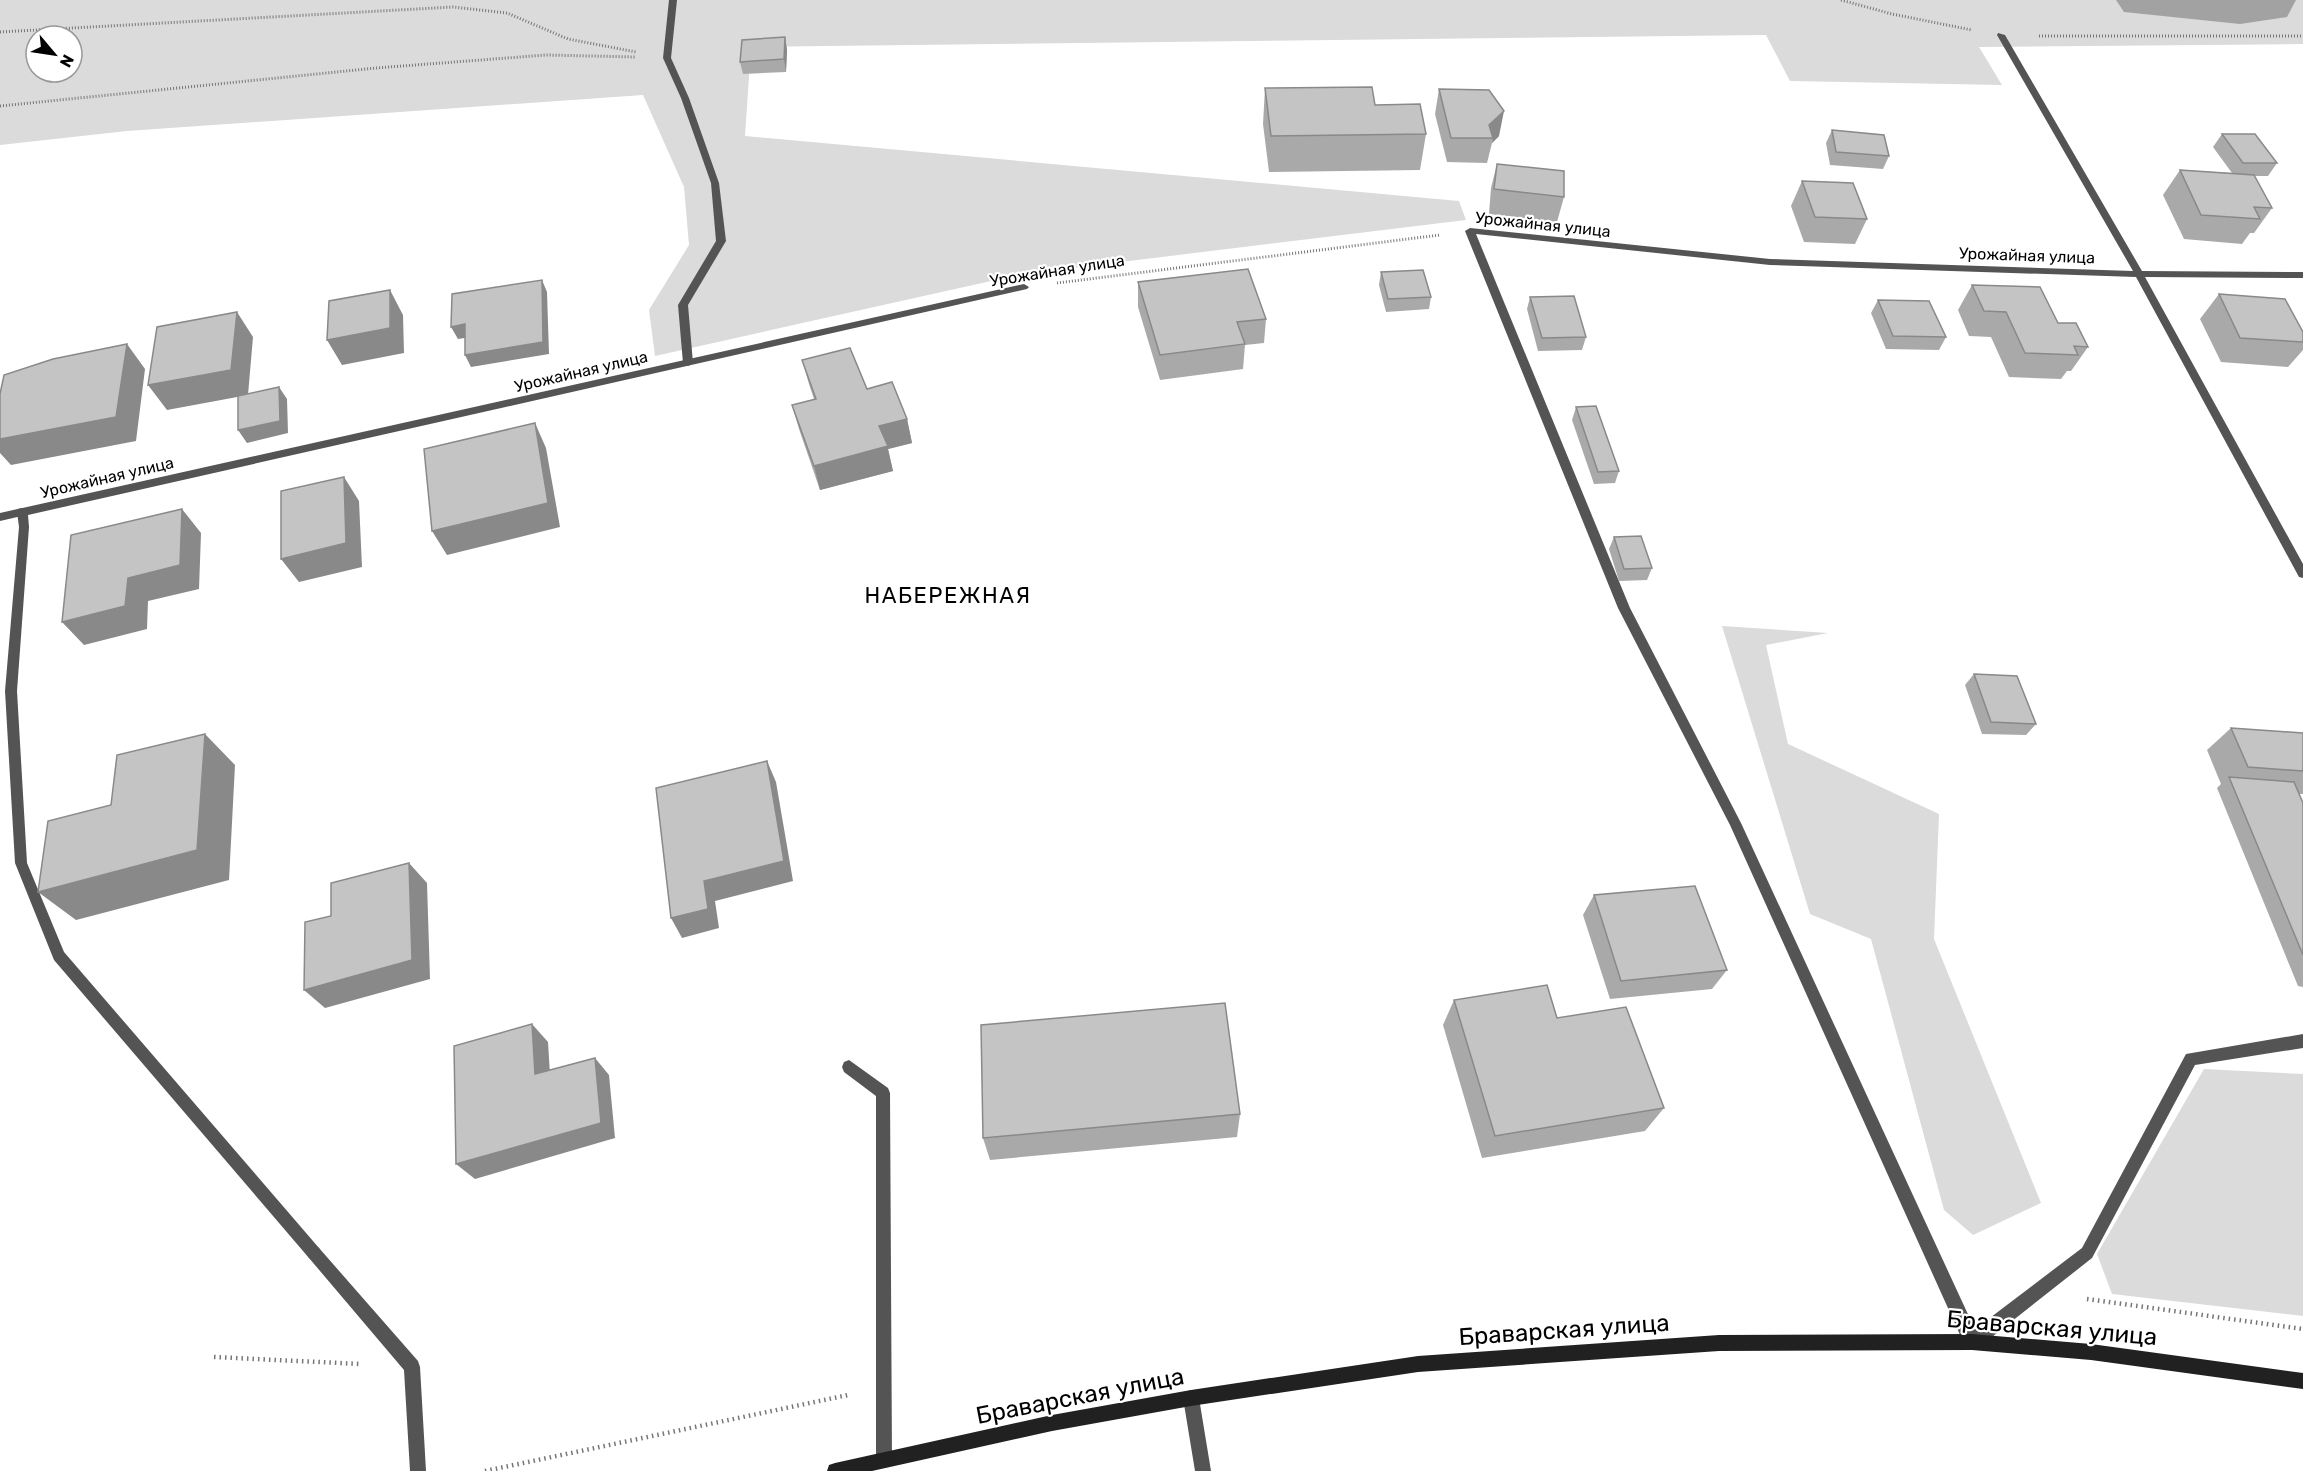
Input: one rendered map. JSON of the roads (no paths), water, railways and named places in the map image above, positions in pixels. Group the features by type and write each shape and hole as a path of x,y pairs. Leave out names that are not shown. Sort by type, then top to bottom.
{"main road":[{"name":"Браварская улица","path":"835,1471 1052,1423 1191,1398 1418,1364 1719,1343 1972,1342 2091,1352 2303,1381"}],"street":[{"path":"673,0 667,58 685,98 715,183 721,241 683,305 688,363"},
{"path":"2001,35 2139,274 2303,574"},
{"name":"Урожайная улица","path":"1972,1342 1735,823 1624,608 1470,231 1770,262 2139,274 2303,274"},
{"name":"Урожайная улица","path":"0,518 1024,287"},
{"path":"22,512 24,527 11,691 21,863 59,956 412,1367 418,1471"},
{"path":"1972,1342 2087,1253 2191,1059 2303,1041"},
{"path":"849,1067 883,1093 884,1460"},
{"path":"1191,1398 1203,1471"}],"district":[{"name":"НАБЕРЕЖНАЯ","path":"948,595"}]}
